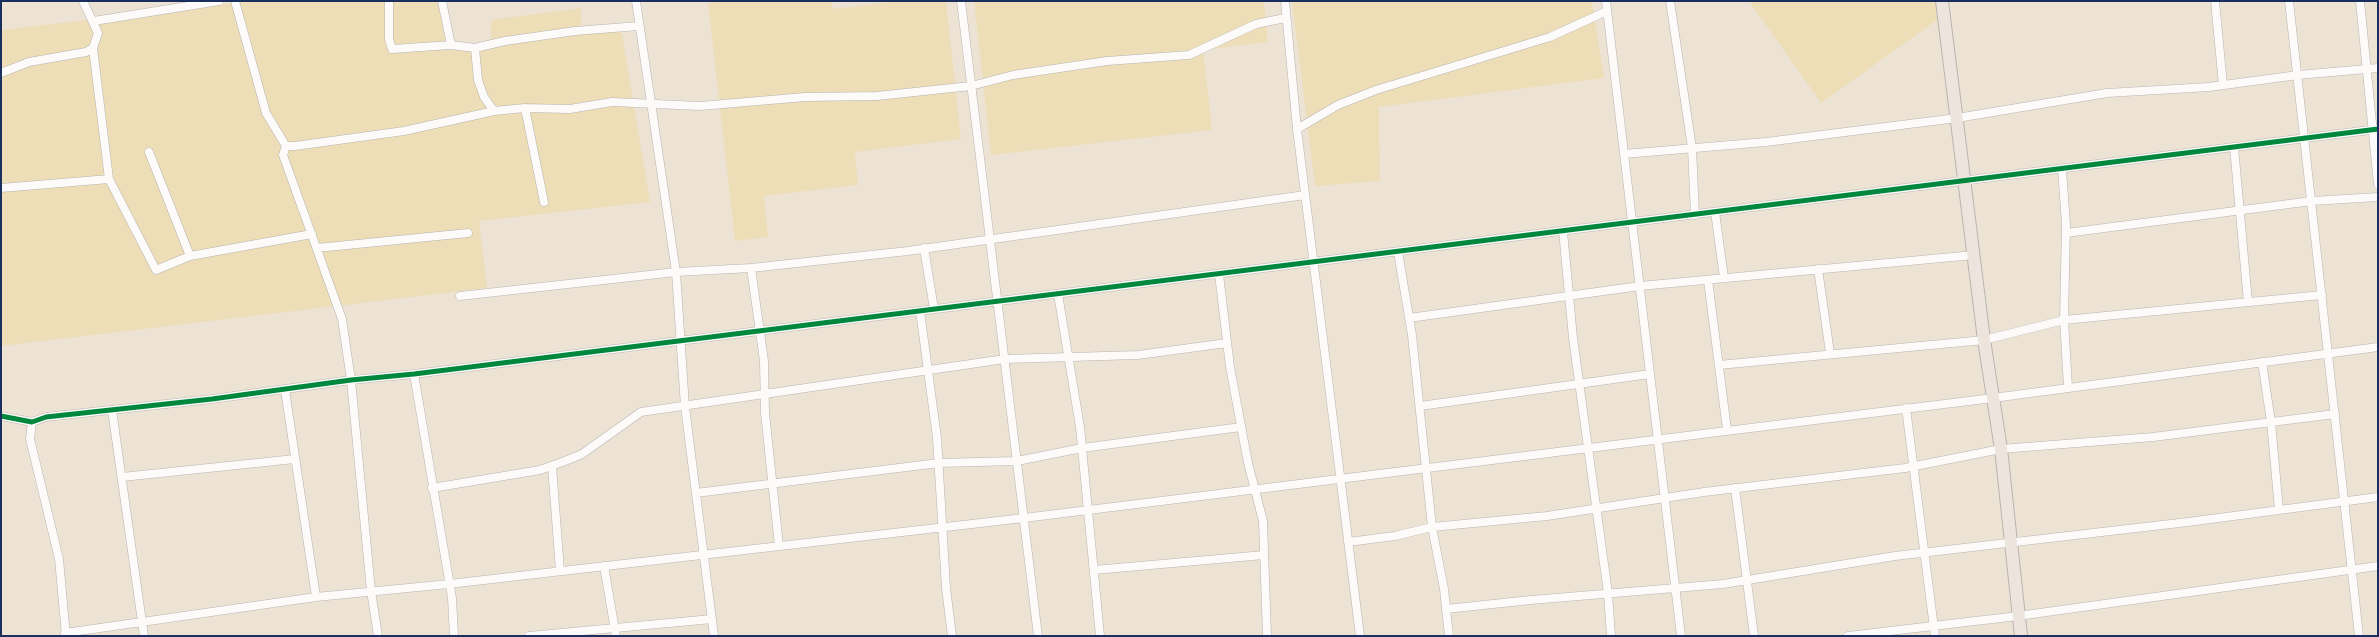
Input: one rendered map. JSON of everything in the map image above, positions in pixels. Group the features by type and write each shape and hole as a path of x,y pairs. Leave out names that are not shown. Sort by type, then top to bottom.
{"main road":[{"path":"1942,1 1984,340 2001,449 2021,636"}],"street":[{"path":"83,1 98,33 93,48 109,179 156,270 190,256 312,234"},
{"path":"94,21 219,1"},
{"path":"235,1 266,113 286,146 283,155 342,319 351,380 370,591 378,636"},
{"path":"389,1 389,39 392,49 452,45 475,48 505,41 575,31 639,26"},
{"path":"442,1 452,45"},
{"path":"636,1 676,272 686,407 714,636"},
{"path":"961,1 1038,636"},
{"path":"1285,1 1297,129 1360,636"},
{"path":"1606,1 1681,636"},
{"path":"1670,1 1692,148 1695,215"},
{"path":"2215,1 2223,85"},
{"path":"2289,1 2359,636"},
{"path":"2360,1 2367,70 2376,130 2378,184"},
{"path":"1297,129 1338,105 1376,90 1550,37 1607,11"},
{"path":"286,146 404,131 494,110 525,108 570,109 612,102 652,102 700,106 805,97 877,96 972,86 1022,73 1107,61 1189,55 1256,24 1286,18"},
{"path":"1,73 29,62 86,52 93,48"},
{"path":"475,48 478,80 484,97 494,110"},
{"path":"1624,154 1766,142 1957,118 2107,93 2223,85 2298,75 2378,68"},
{"path":"525,108 544,202"},
{"path":"1,416 32,422 46,417 285,390 351,380 414,374 934,310 2376,130"},
{"path":"2234,148 2248,302"},
{"path":"149,152 190,256"},
{"path":"2062,169 2066,233 2064,320 2068,387"},
{"path":"1,188 109,179"},
{"path":"460,296 676,272 751,268 924,248 1305,195"},
{"path":"2066,233 2312,202 2378,197"},
{"path":"1715,212 1724,278"},
{"path":"1563,231 1569,297 1608,593 1610,636"},
{"path":"316,248 468,233"},
{"path":"924,248 934,310"},
{"path":"1398,252 1409,318 1420,406 1432,527 1449,636"},
{"path":"1409,318 1640,286 1974,255"},
{"path":"751,268 761,331 772,483 779,546"},
{"path":"1818,269 1830,354"},
{"path":"1219,274 1227,343 1241,427 1263,521 1267,636"},
{"path":"1708,280 1727,430"},
{"path":"1058,294 1082,448 1100,636"},
{"path":"1719,365 1984,340 2064,320 2322,295"},
{"path":"920,311 938,438 942,527 952,636"},
{"path":"432,488 540,470 552,466 582,454 641,412 686,407 1005,359 1138,355 1227,343"},
{"path":"32,422 30,439 59,559 65,634 316,597 449,584 1024,518 1992,398 2378,347"},
{"path":"2262,362 2271,422 2279,510"},
{"path":"414,374 449,584 454,636"},
{"path":"1420,406 1650,374"},
{"path":"285,390 316,597"},
{"path":"1906,408 1925,552 1932,626 1935,636"},
{"path":"112,410 144,636"},
{"path":"1348,542 1395,536 1432,527 1547,516 1735,488 1913,466 2001,449 2153,437 2335,414"},
{"path":"696,493 939,462 1017,461 1082,448 1241,427"},
{"path":"122,477 295,458"},
{"path":"552,466 560,571"},
{"path":"1735,488 1754,636"},
{"path":"1446,609 1748,580 1925,552 2378,497"},
{"path":"1094,570 1264,555"},
{"path":"604,566 616,632"},
{"path":"1848,636 2018,616 2378,566"},
{"path":"529,636 616,632 712,619"}],"sand":[{"path":"249,1 438,1 447,50 491,43 491,20 581,8 581,34 621,29 650,202 479,221 487,288 1,346 1,30"},
{"path":"721,1 832,1 833,9 896,1 946,1 961,139 855,152 858,185 764,196 768,237 735,241 708,3"},
{"path":"974,1 1264,1 1268,42 1203,50 1212,130 991,155"},
{"path":"1292,1 1592,1 1604,78 1379,107 1380,181 1315,186"},
{"path":"1749,1 1942,1 1944,15 1821,103"}],"cycle path":[{"path":"1,416 32,422 46,417 212,399 351,380 414,374 2378,129"}]}
